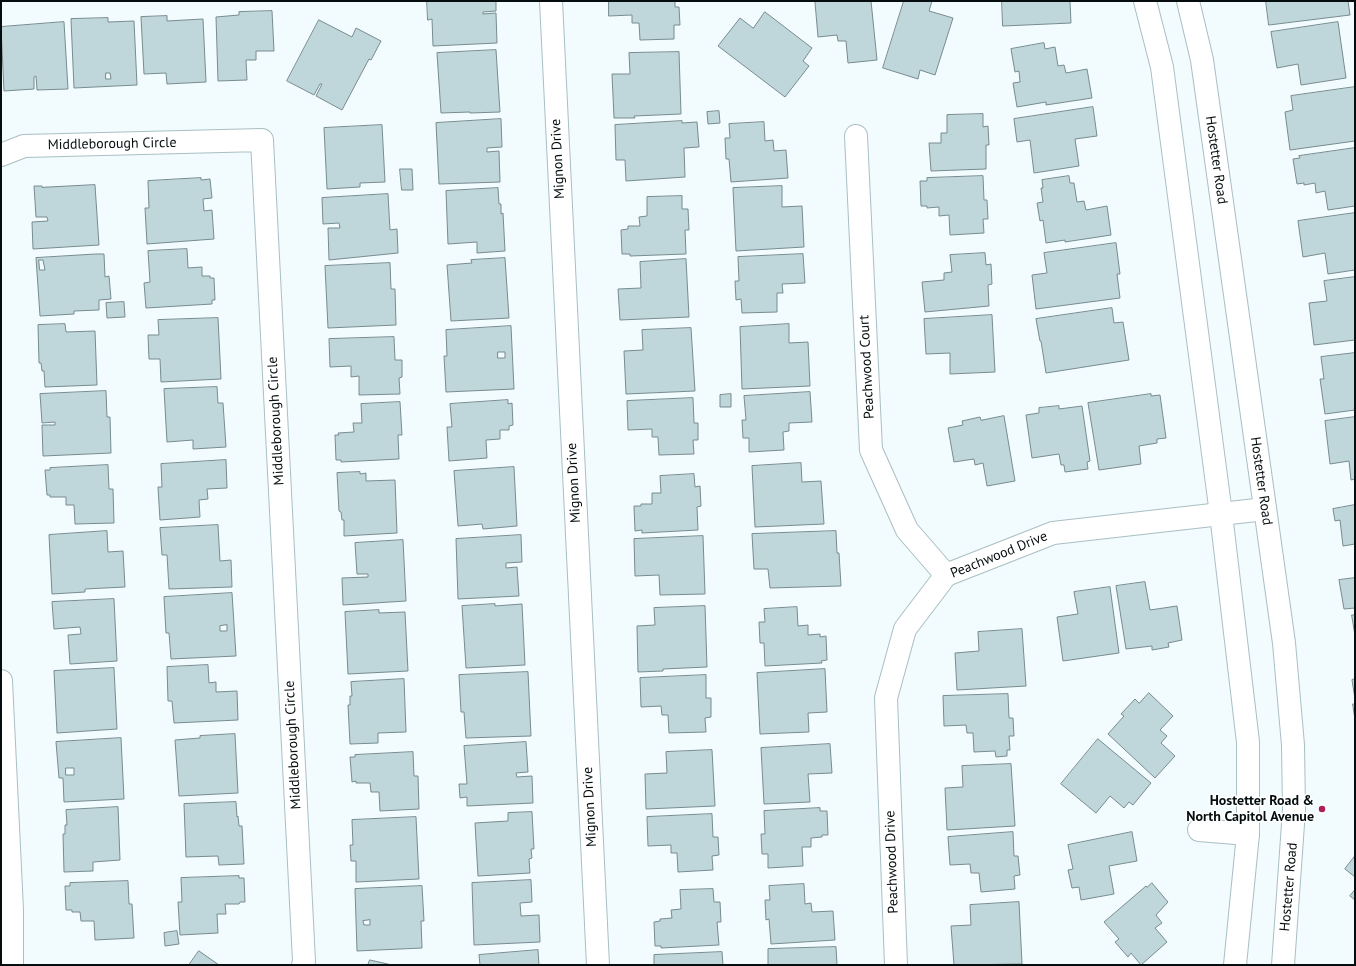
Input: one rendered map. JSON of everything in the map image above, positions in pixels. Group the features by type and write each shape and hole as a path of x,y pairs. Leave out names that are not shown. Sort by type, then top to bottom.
{"street":[{"name":"Mignon Drive","path":"551,1 598,965"},
{"path":"1144,1 1162,68 1221,514 1248,742 1248,834 1235,965"},
{"name":"Hostetter Road","path":"1188,1 1202,60 1284,643 1293,745 1294,827 1283,965"},
{"name":"Peachwood Court","path":"856,136 871,450 907,530 946,575"},
{"name":"Middleborough Circle","path":"1,155 24,146 262,140 303,965"},
{"name":"Peachwood Drive","path":"896,965 886,698 905,629 946,575 1053,533 1265,509"},
{"path":"1,680 12,910 12,965"},
{"path":"1199,830 1248,834"}],"building":[{"path":"427,1 496,1 496,11 483,12 483,14 496,13 497,43 433,46 432,19 428,20"},
{"path":"609,1 675,1 675,7 679,7 680,25 674,25 674,39 640,40 639,23 632,23 632,15 609,16"},
{"path":"871,1 877,60 848,63 846,41 838,41 837,35 818,37 815,2"},
{"path":"904,1 932,1 929,11 953,18 935,75 920,70 918,79 883,68"},
{"path":"1002,1 1070,1 1071,23 1003,26"},
{"path":"1266,1 1348,1 1350,15 1269,25"},
{"path":"272,11 274,51 256,51 256,60 246,60 247,80 218,81 216,17 239,15 239,12"},
{"path":"765,12 812,48 803,61 809,66 785,97 718,46 740,18 753,28"},
{"path":"167,16 167,21 203,19 206,82 167,84 166,73 144,74 141,17"},
{"path":"108,18 108,22 134,21 137,85 74,88 71,19","holes":["106,73 110,73 111,79 106,79"]},
{"path":"319,20 352,37 356,28 381,41 371,60 369,59 342,110 316,96 322,84 320,84 314,95 287,81"},
{"path":"64,22 68,89 37,90 36,76 34,77 34,89 4,91 1,27"},
{"path":"1338,22 1346,78 1301,85 1298,64 1277,68 1271,32"},
{"path":"1044,43 1045,49 1055,47 1058,66 1064,65 1066,73 1087,69 1092,98 1046,105 1046,102 1017,107 1013,83 1020,82 1019,71 1015,72 1011,49"},
{"path":"496,50 500,112 441,113 437,53"},
{"path":"679,52 681,114 634,116 635,118 614,118 612,74 630,74 629,53"},
{"path":"1355,87 1355,141 1290,150 1285,112 1293,110 1291,96"},
{"path":"1093,107 1097,136 1075,139 1079,166 1034,173 1030,140 1017,142 1014,119"},
{"path":"719,111 720,123 708,124 707,112"},
{"path":"983,114 983,127 988,126 989,145 986,145 986,169 931,171 929,143 941,143 941,133 947,133 947,115"},
{"path":"501,119 502,147 487,148 487,152 499,151 500,182 439,184 436,123"},
{"path":"682,121 682,123 697,122 699,147 684,148 685,177 626,181 625,160 616,160 615,125"},
{"path":"764,122 765,141 773,140 774,151 786,150 788,178 731,182 729,159 726,159 725,138 730,138 729,124"},
{"path":"382,125 385,182 360,183 360,187 327,189 324,128"},
{"path":"1355,148 1355,206 1328,210 1325,191 1316,193 1315,183 1304,185 1304,183 1297,184 1293,159 1300,158 1299,156"},
{"path":"400,169 412,169 413,190 402,190"},
{"path":"983,176 984,200 987,200 988,219 983,219 984,233 950,235 949,215 939,216 939,207 927,208 927,206 921,206 920,181 927,181 927,178"},
{"path":"1069,176 1070,183 1074,183 1077,202 1084,201 1086,210 1107,206 1111,235 1065,242 1065,240 1046,243 1043,220 1040,221 1037,203 1043,202 1041,188 1043,188 1042,180"},
{"path":"201,178 201,180 210,179 212,198 203,199 204,211 212,210 214,239 147,244 145,208 149,208 148,181"},
{"path":"95,185 99,245 33,249 32,222 48,221 47,217 36,217 34,186"},
{"path":"782,186 782,207 802,206 804,247 736,251 733,188"},
{"path":"498,188 501,214 503,213 505,251 477,253 477,242 448,244 446,191"},
{"path":"388,194 390,230 397,229 398,253 329,260 328,228 340,228 339,223 323,224 322,198"},
{"path":"682,196 682,209 688,209 689,230 685,230 686,254 630,256 630,254 622,254 621,230 628,229 628,226 640,226 639,217 647,216 647,197"},
{"path":"1355,213 1355,270 1328,274 1325,253 1303,257 1298,221"},
{"path":"1116,243 1120,274 1117,274 1120,298 1036,309 1032,275 1047,273 1044,253"},
{"path":"187,249 188,268 202,267 202,276 210,276 210,278 214,278 215,300 212,300 212,304 146,308 144,283 150,282 148,251"},
{"path":"985,253 986,265 991,264 992,284 988,285 989,306 925,312 922,282 944,280 944,273 952,272 950,255"},
{"path":"104,254 105,277 109,276 111,299 99,300 99,310 74,311 74,314 40,316 36,258","holes":["39,260 43,260 45,270 40,270"]},
{"path":"803,254 805,283 782,284 783,293 777,293 777,312 742,313 741,299 736,300 735,281 739,281 738,257"},
{"path":"505,258 509,318 451,321 447,265 472,263 471,260"},
{"path":"686,259 689,317 620,320 618,289 641,288 640,262"},
{"path":"390,263 391,289 395,289 396,325 328,328 325,266"},
{"path":"1355,277 1355,340 1314,345 1309,303 1327,301 1324,281"},
{"path":"124,302 125,317 107,318 106,303"},
{"path":"1112,308 1114,323 1123,322 1129,360 1046,373 1036,319"},
{"path":"992,315 995,372 950,374 950,353 926,354 924,319"},
{"path":"218,318 221,379 161,382 160,359 149,359 148,335 159,335 158,320"},
{"path":"65,324 66,332 95,331 97,385 45,387 44,371 42,371 41,363 39,363 38,325"},
{"path":"789,324 789,343 808,342 810,386 742,389 740,327"},
{"path":"511,326 514,389 446,392 444,356 447,356 446,330","holes":["498,352 505,352 505,358 498,358"]},
{"path":"691,328 695,391 626,394 624,351 643,350 642,330"},
{"path":"394,337 395,360 402,360 402,377 399,378 400,394 359,395 359,376 351,377 351,366 330,367 329,339"},
{"path":"1355,353 1355,410 1325,414 1320,379 1324,379 1321,357"},
{"path":"217,387 218,403 223,403 226,447 193,449 193,440 167,442 164,389"},
{"path":"106,391 107,417 110,417 111,453 43,456 42,425 55,425 55,422 42,423 40,394"},
{"path":"810,392 812,422 789,423 789,431 783,432 784,450 749,452 749,438 743,438 742,420 746,420 744,396"},
{"path":"731,394 731,407 720,407 720,395"},
{"path":"1151,394 1151,396 1160,395 1166,438 1157,439 1157,443 1139,446 1141,464 1099,470 1088,403"},
{"path":"693,398 694,423 698,423 698,440 693,440 694,454 659,455 658,437 652,437 652,429 628,430 627,401"},
{"path":"508,400 508,404 512,403 513,425 509,426 509,430 500,430 500,439 486,440 487,458 449,461 447,427 452,427 450,404"},
{"path":"400,402 402,435 398,435 399,459 341,462 341,460 336,460 335,435 339,435 338,433 354,432 353,423 362,423 361,404"},
{"path":"1059,406 1059,409 1082,406 1090,461 1087,462 1088,469 1065,472 1064,465 1061,465 1059,454 1032,458 1026,415 1039,413 1039,408"},
{"path":"1004,416 1015,481 987,486 983,463 975,465 974,459 954,462 948,428 963,425 962,421 980,417 981,420"},
{"path":"1355,417 1355,479 1351,480 1349,461 1330,464 1325,421"},
{"path":"226,460 227,488 207,489 208,499 199,500 200,517 160,520 158,487 162,487 161,464"},
{"path":"801,463 802,482 821,481 824,524 755,527 752,466"},
{"path":"108,465 109,489 113,489 114,523 75,524 74,505 66,505 66,497 50,497 50,495 47,495 45,470 50,470 50,468"},
{"path":"514,467 517,526 483,529 482,524 458,526 454,471"},
{"path":"360,472 360,474 366,473 366,481 395,480 397,533 344,536 344,520 342,520 341,512 339,511 337,473"},
{"path":"694,474 695,487 700,486 701,506 697,507 698,530 642,533 642,530 635,531 634,506 641,506 641,504 652,504 652,493 661,493 660,476"},
{"path":"1355,505 1355,544 1343,546 1340,520 1335,521 1333,509"},
{"path":"218,525 220,561 231,560 232,587 169,589 167,555 162,555 160,528"},
{"path":"107,531 108,552 123,551 125,587 85,589 85,592 52,594 49,535"},
{"path":"836,531 841,586 770,588 768,569 754,569 752,534"},
{"path":"521,535 522,562 506,563 506,568 517,567 519,596 458,599 456,539"},
{"path":"703,536 705,594 660,595 659,575 635,576 634,539"},
{"path":"403,540 406,601 343,605 342,578 368,577 368,574 357,574 355,543"},
{"path":"1355,578 1355,608 1344,609 1339,580"},
{"path":"1145,582 1150,610 1177,606 1182,640 1168,643 1169,647 1152,650 1152,646 1126,649 1116,586"},
{"path":"1110,587 1119,653 1063,661 1057,617 1078,614 1074,592"},
{"path":"232,593 236,656 171,659 169,633 166,633 164,597","holes":["227,625 227,631 220,631 220,626"]},
{"path":"114,599 117,661 70,664 68,635 81,634 80,627 54,629 52,602"},
{"path":"495,604 495,606 522,604 525,665 466,668 462,606"},
{"path":"705,606 707,667 638,672 637,626 655,625 654,608"},
{"path":"797,607 798,626 808,625 808,635 820,634 820,637 826,636 827,660 821,661 822,663 765,666 764,643 760,643 759,622 765,622 764,609"},
{"path":"379,610 379,613 405,612 408,671 348,674 345,612"},
{"path":"1352,615 1355,615 1355,635"},
{"path":"1022,629 1026,686 957,690 955,653 979,651 978,632"},
{"path":"208,665 209,683 216,682 216,692 237,691 238,720 174,723 172,701 168,701 167,667"},
{"path":"114,668 117,729 57,733 54,671"},
{"path":"825,669 827,712 808,713 809,732 760,734 757,673"},
{"path":"528,672 531,736 466,738 464,712 461,712 459,675"},
{"path":"706,675 706,698 711,698 711,717 705,718 706,732 669,733 668,715 662,715 661,706 641,707 640,678"},
{"path":"404,679 406,732 378,733 378,743 350,744 348,705 350,705 350,696 352,696 351,682"},
{"path":"1355,679 1355,699 1352,680"},
{"path":"1149,693 1173,716 1160,730 1167,736 1161,743 1175,756 1155,778 1108,734 1124,716 1121,714 1135,699 1139,703"},
{"path":"1008,694 1009,718 1013,718 1014,736 1009,736 1010,750 1007,750 1007,756 996,757 995,751 974,752 973,733 967,733 966,725 944,726 943,696"},
{"path":"1353,704 1355,704 1355,719"},
{"path":"235,734 238,793 179,796 175,740 200,738 200,736"},
{"path":"121,738 124,799 64,802 63,778 59,778 56,742","holes":["66,768 74,768 74,775 66,775"]},
{"path":"1098,739 1151,783 1133,805 1129,802 1124,808 1110,796 1096,813 1061,784"},
{"path":"526,742 528,772 516,773 517,777 532,776 533,803 467,806 467,797 460,798 459,784 467,784 464,746"},
{"path":"830,744 832,773 808,774 810,802 764,804 761,748"},
{"path":"712,750 715,806 646,809 645,774 667,773 666,752"},
{"path":"413,752 414,776 418,776 419,809 380,811 379,792 371,792 370,783 356,783 356,781 352,782 350,757 355,757 355,755"},
{"path":"1011,764 1015,826 947,830 945,788 963,787 962,766"},
{"path":"236,802 239,826 242,826 244,864 219,865 218,856 186,857 184,804"},
{"path":"118,807 120,860 93,862 93,871 64,872 63,834 65,834 65,825 67,825 66,810"},
{"path":"820,808 820,811 827,811 828,835 811,838 811,847 802,847 803,866 768,868 768,854 762,854 761,834 765,834 764,811"},
{"path":"532,812 534,849 531,849 532,858 529,859 530,873 478,876 475,823 508,821 508,813"},
{"path":"712,814 713,837 718,837 719,855 712,856 713,870 678,872 677,853 671,853 671,845 648,846 647,817"},
{"path":"416,817 419,879 356,882 356,861 351,861 350,845 353,845 352,820"},
{"path":"1013,832 1014,856 1018,856 1020,875 1014,876 1015,889 981,892 979,873 971,873 970,864 950,865 948,837"},
{"path":"1132,832 1137,861 1109,866 1114,894 1081,900 1079,887 1072,888 1068,870 1073,869 1068,845"},
{"path":"1355,856 1355,877 1345,869"},
{"path":"239,876 239,878 244,878 245,902 240,902 239,904 225,904 226,914 217,914 218,933 180,935 178,902 182,902 181,878"},
{"path":"531,880 532,902 520,903 521,916 539,915 540,942 474,945 472,883"},
{"path":"128,881 129,904 132,904 134,938 95,940 94,921 81,921 80,912 66,910 65,886 70,886 70,883"},
{"path":"1152,883 1168,902 1156,915 1162,923 1155,928 1167,942 1141,965 1131,953 1128,957 1115,942 1119,939 1104,922 1146,886 1147,887"},
{"path":"804,884 805,904 811,903 812,912 833,911 835,940 771,944 769,919 766,920 765,900 770,900 769,886"},
{"path":"422,886 424,921 421,921 422,948 357,951 355,889","holes":["370,920 370,925 364,925 363,921"]},
{"path":"713,889 714,902 720,902 721,922 717,922 719,945 661,948 661,946 655,946 654,922 660,921 660,919 672,918 671,910 681,909 680,890"},
{"path":"1355,890 1355,900 1350,896"},
{"path":"1019,902 1022,964 954,965 951,926 971,925 970,905"},
{"path":"177,931 179,944 165,946 164,933"},
{"path":"836,947 837,965 768,965 768,949"},
{"path":"538,950 539,965 480,965 479,955"},
{"path":"199,951 219,965 189,965"},
{"path":"722,952 723,965 654,965 654,955"},
{"path":"370,960 392,965 368,965"}],"place":[{"name":"Hostetter Road & North Capitol Avenue","path":"1322,809"}]}
